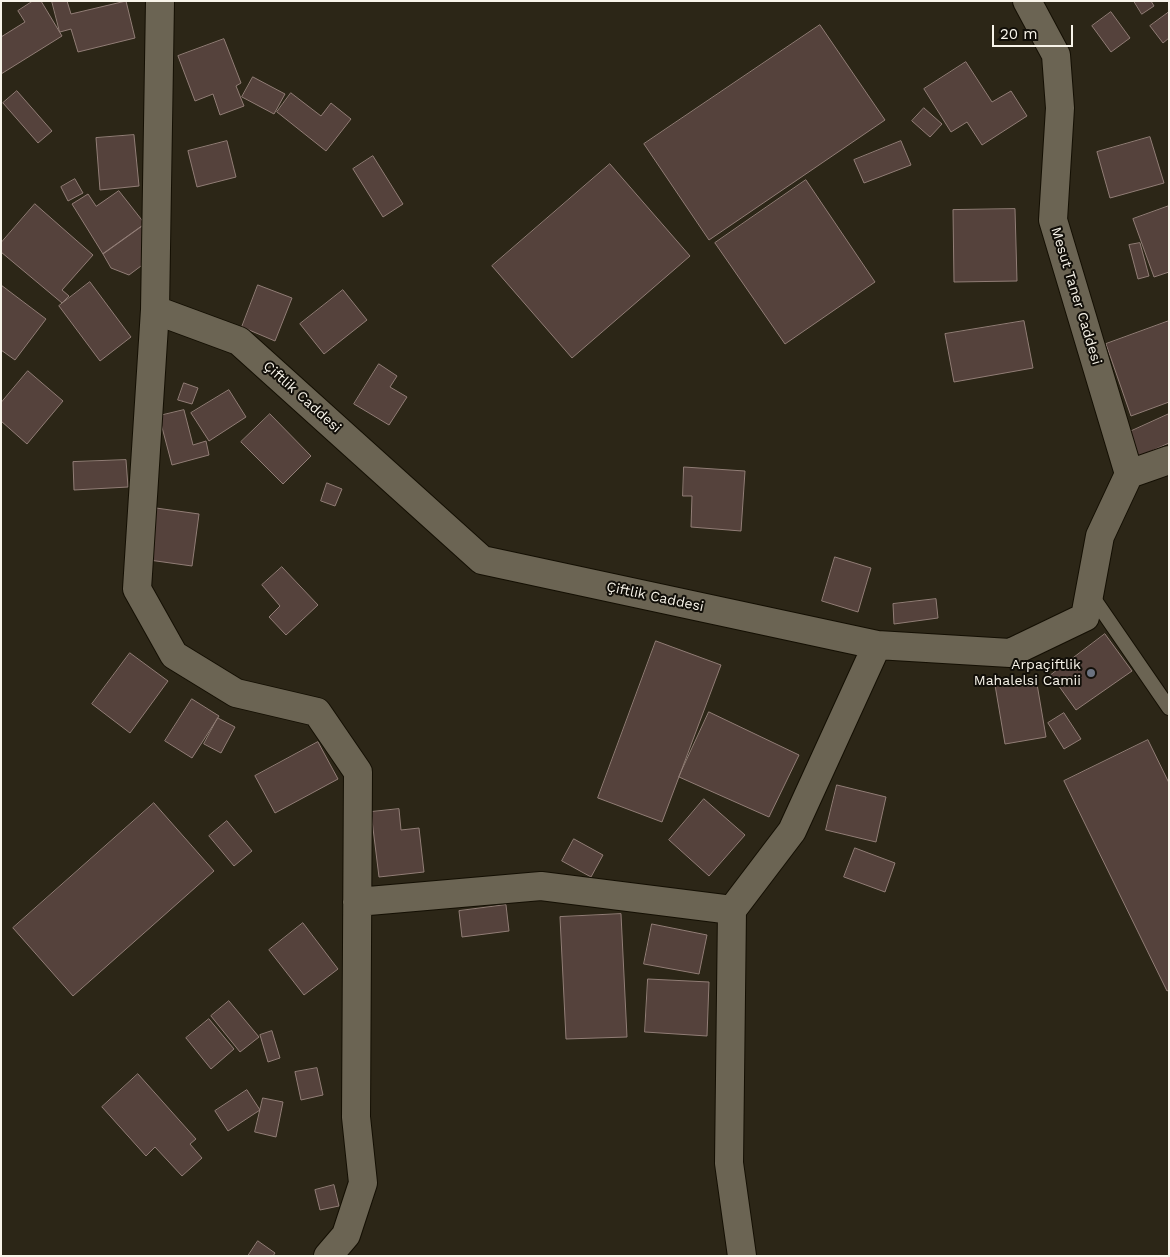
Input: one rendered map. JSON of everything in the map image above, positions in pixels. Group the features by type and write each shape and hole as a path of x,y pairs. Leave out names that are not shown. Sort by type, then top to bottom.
{"street":[{"path":"160,1 155,310 137,589 174,656 236,693 317,712 358,772 356,1117 363,1183 346,1235 328,1256"},
{"name":"Mesut Taner Caddesi","path":"1027,1 1056,55 1060,108 1053,220 1129,474"},
{"name":"Çiftlik Caddesi","path":"155,310 239,341 482,560 877,645 1010,653 1085,618 1100,536 1129,474"},
{"path":"1129,474 1169,460"},
{"path":"742,1256 729,1163 732,910 792,831 877,645"},
{"path":"357,902 541,886 732,910"}],"lane":[{"path":"1090,593 1169,708"}],"building":[{"path":"33,1 41,1 62,36 1,74 1,37 25,22 18,11"},
{"path":"52,1 67,1 71,14 126,1 135,38 78,52 71,29 60,32"},
{"path":"1134,1 1151,1 1154,6 1142,14"},
{"path":"1111,12 1130,38 1111,52 1092,26"},
{"path":"1169,12 1169,38 1163,43 1150,26"},
{"path":"820,25 885,120 709,240 644,144"},
{"path":"224,39 241,83 236,86 244,106 220,115 213,94 195,101 178,56"},
{"path":"966,62 992,102 1011,91 1027,116 982,145 967,122 951,132 924,89"},
{"path":"253,77 285,94 274,114 242,97"},
{"path":"17,91 52,131 38,143 3,103"},
{"path":"291,93 321,116 331,103 351,119 326,151 277,112"},
{"path":"924,108 942,124 930,137 912,121"},
{"path":"134,135 139,186 100,190 96,138"},
{"path":"1150,137 1164,183 1110,198 1097,152"},
{"path":"227,141 236,177 197,187 188,151"},
{"path":"901,141 911,165 864,183 854,160"},
{"path":"373,156 403,204 383,217 353,169"},
{"path":"610,164 690,256 572,358 492,266"},
{"path":"75,179 83,193 68,201 61,187"},
{"path":"806,180 875,282 785,344 715,243"},
{"path":"119,191 145,224 103,254 72,204 88,194 96,206"},
{"path":"35,204 93,255 62,290 69,296 62,303 1,252 1,243"},
{"path":"1169,206 1169,272 1154,277 1133,219"},
{"path":"1015,209 1017,281 954,282 953,210"},
{"path":"145,224 145,263 129,275 111,268 103,254"},
{"path":"1140,243 1149,276 1138,279 1129,245"},
{"path":"90,282 131,337 100,361 59,306"},
{"path":"1,285 46,319 15,360 1,350"},
{"path":"258,285 292,298 275,341 242,327"},
{"path":"343,290 367,320 324,354 300,324"},
{"path":"1024,321 1033,368 954,382 945,334"},
{"path":"1169,321 1169,402 1131,416 1106,344"},
{"path":"379,364 397,376 390,387 407,397 389,425 354,404"},
{"path":"28,371 63,401 27,444 1,421 1,403"},
{"path":"184,383 198,388 192,404 178,400"},
{"path":"229,390 246,417 209,441 191,413"},
{"path":"184,410 193,445 206,441 209,455 172,465 159,416"},
{"path":"270,414 311,456 283,484 241,442"},
{"path":"1169,414 1169,443 1136,458 1125,434"},
{"path":"126,460 128,487 74,490 73,462"},
{"path":"684,467 745,471 741,531 691,527 692,496 683,496"},
{"path":"327,483 342,489 335,506 321,501"},
{"path":"156,508 199,514 192,566 149,560"},
{"path":"835,557 871,568 858,612 822,601"},
{"path":"282,567 318,605 286,635 269,617 280,606 262,585"},
{"path":"936,599 938,618 894,624 893,604"},
{"name":"Arpaçiftlik Mahalelsi Camii","path":"1105,634 1132,671 1076,710 1051,675"},
{"path":"656,641 721,665 662,822 598,798"},
{"path":"130,653 168,681 130,733 92,704"},
{"path":"1036,678 1046,737 1005,744 995,685"},
{"path":"192,699 219,716 192,758 165,741"},
{"path":"709,712 799,755 769,817 679,777"},
{"path":"1064,713 1081,739 1064,749 1048,723"},
{"path":"218,718 235,727 221,753 204,744"},
{"path":"1148,740 1169,783 1169,990 1167,991 1064,781"},
{"path":"318,742 338,779 275,813 255,776"},
{"path":"837,785 886,797 876,842 826,830"},
{"path":"704,799 745,835 709,876 669,840"},
{"path":"154,803 214,871 73,996 13,928"},
{"path":"399,809 401,830 419,828 424,872 379,877 371,812"},
{"path":"227,821 252,851 234,866 209,836"},
{"path":"574,839 603,855 591,877 562,861"},
{"path":"855,848 895,863 885,892 844,877"},
{"path":"506,905 509,931 462,937 459,911"},
{"path":"621,914 627,1037 566,1039 560,917"},
{"path":"303,923 338,969 304,995 269,950"},
{"path":"652,924 707,935 699,974 644,964"},
{"path":"648,979 709,982 707,1036 645,1032"},
{"path":"229,1001 259,1037 240,1052 211,1016"},
{"path":"209,1019 234,1049 211,1069 186,1038"},
{"path":"272,1031 280,1058 268,1062 260,1035"},
{"path":"317,1068 323,1095 301,1100 295,1072"},
{"path":"138,1074 196,1139 190,1144 202,1158 182,1176 155,1147 146,1156 102,1107"},
{"path":"247,1090 260,1110 228,1131 215,1111"},
{"path":"263,1098 283,1102 276,1137 255,1132"},
{"path":"334,1185 339,1206 320,1210 315,1190"},
{"path":"258,1241 275,1253 273,1256 248,1256"}],"place":[{"name":"Arpaçiftlik Mahalelsi Camii","path":"1091,673"}]}
